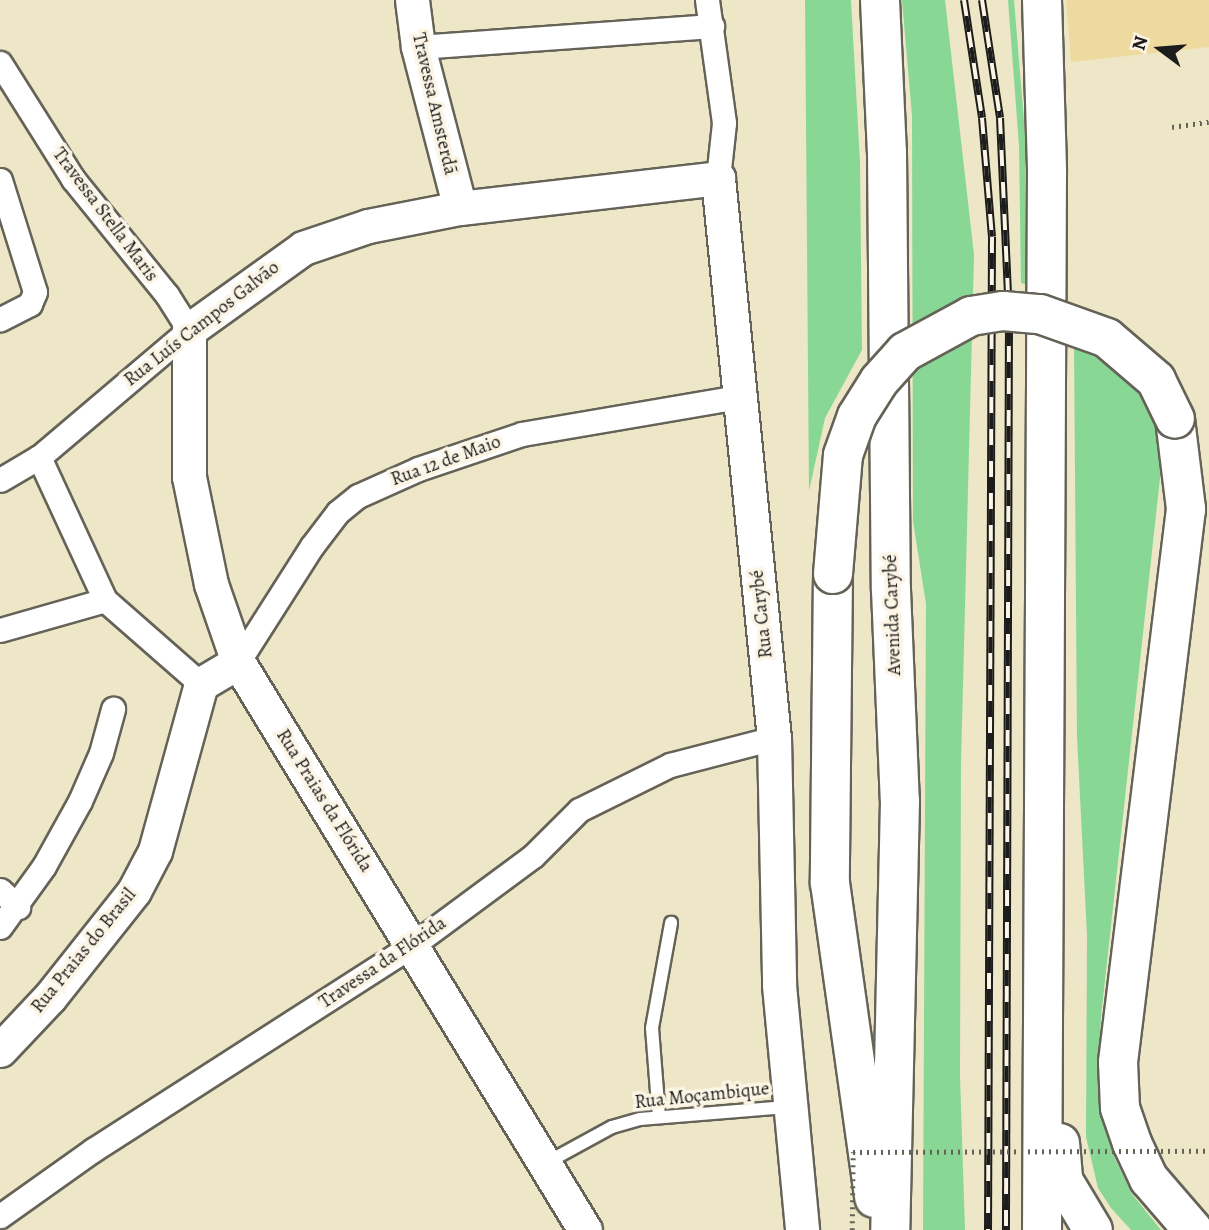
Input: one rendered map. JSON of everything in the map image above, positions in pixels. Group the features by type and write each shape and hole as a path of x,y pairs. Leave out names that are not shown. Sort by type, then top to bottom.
{"highway":[{"name":"Avenida Carybé","path":"875,1227 900,801 891,576 887,152 880,0"},
{"path":"1042,0 1047,146 1042,1230"},
{"path":"875,1227 834,936 830,883 833,574 843,454 857,416 879,381 905,352 971,316 1003,311 1040,314 1107,338 1156,380 1175,419 1186,509 1118,1062 1120,1108 1132,1143 1149,1179 1193,1230"},
{"path":"1042,845 1055,878 1061,969 1059,1128 1063,1180 1093,1230"}],"street":[{"name":"Travessa Amsterdã","path":"412,0 418,47 460,208"},
{"name":"Rua Carybé","path":"707,0 724,123 718,178 774,738 779,985 787,1107 802,1230"},
{"path":"418,47 712,26"},
{"name":"Travessa Stella Maris","path":"0,63 73,179 167,295 188,330"},
{"name":"Rua Luís Campos Galvão","path":"0,480 38,457 188,330 303,248 368,226 460,208 718,178"},
{"path":"0,180 35,292 30,304 0,319"},
{"name":"Rua Praias da Flórida","path":"188,330 191,489 211,584 238,662 414,944 585,1230"},
{"name":"Rua 12 de Maio","path":"238,662 313,546 338,512 358,496 418,469 523,434 738,397"},
{"path":"38,457 105,600 201,684 238,662"},
{"path":"0,630 105,600"},
{"name":"Rua Praias do Brasil","path":"0,1050 50,997 134,891 155,851 201,684"},
{"path":"0,927 18,907 80,801 102,753 113,709"},
{"name":"Travessa da Flórida","path":"0,1216 93,1150 414,944 533,856 579,810 670,765 774,738"},
{"path":"0,890 18,907"}],"lane":[{"path":"659,1117 652,1028 671,923"},
{"name":"Rua Moçambique","path":"545,1163 612,1127 659,1117 787,1107"}],"path":[{"path":"1172,127 1209,122"},
{"path":"875,1227 853,1152 1209,1151"}],"green space":[{"path":"805,0 851,0 860,163 862,350 825,418 809,491"},
{"path":"902,0 945,0 974,255 961,763 960,1076 965,1230 923,1230 926,604 913,521 912,116"},
{"path":"1008,0 1014,0 1026,145 1025,284 1021,283 1019,146"},
{"path":"1074,342 1126,378 1146,403 1157,425 1162,460 1101,1017 1098,1076 1101,1109 1115,1159 1132,1194 1161,1230 1131,1230 1111,1208 1098,1188 1086,1137 1087,935 1077,737"}],"sand":[{"path":"1066,0 1209,0 1209,47 1071,62"}],"railway":[{"path":"964,0 982,118 992,237 988,1230"},
{"path":"982,0 1000,118 1009,314 1006,1230"}]}
